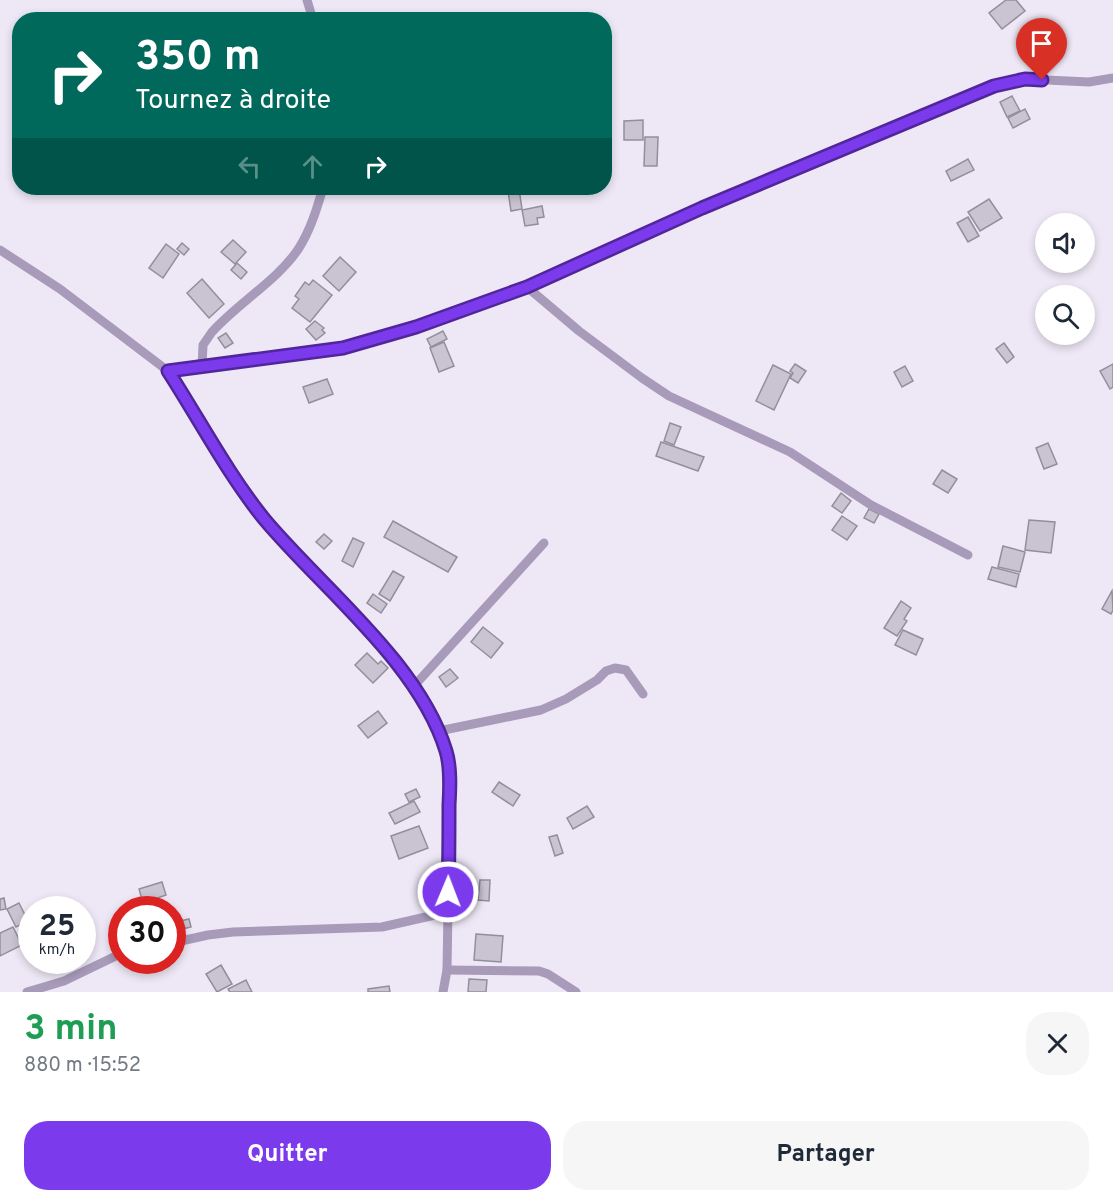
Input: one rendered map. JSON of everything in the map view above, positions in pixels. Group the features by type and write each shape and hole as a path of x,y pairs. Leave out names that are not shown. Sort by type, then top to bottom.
{"street":[{"path":"168,371 343,348 416,327 527,287 702,208 994,86 1025,79 1089,82 1113,78"},
{"path":"202,366 202,345 212,332 287,263 299,248 314,218 321,195"},
{"path":"0,250 60,289 168,371 264,519 312,573 362,623 414,686 439,731 447,753 450,789 448,912 447,970 443,992"},
{"path":"527,287 588,337 669,396 790,452 871,505 968,555"},
{"path":"414,686 544,543"},
{"path":"439,731 541,710 566,699 597,680 606,671 615,668 626,670 643,694"},
{"path":"186,940 233,932 382,927 448,912"},
{"path":"27,992 64,981 108,960"},
{"path":"447,970 539,971 548,974 576,992"}],"building":[{"path":"1006,0 1016,0 1025,11 1002,29 989,13"},
{"path":"1012,96 1020,111 1007,117 1000,102"},
{"path":"1025,109 1030,119 1013,128 1008,118"},
{"path":"643,120 643,140 624,140 624,121"},
{"path":"645,137 658,137 657,166 644,166"},
{"path":"968,159 974,170 951,181 946,171"},
{"path":"509,195 520,195 522,209 511,211"},
{"path":"989,199 1002,218 980,231 968,212"},
{"path":"542,206 544,217 537,218 538,224 525,226 522,210"},
{"path":"968,217 979,236 968,242 957,223"},
{"path":"233,240 246,252 235,264 221,252"},
{"path":"182,243 189,249 184,255 177,249"},
{"path":"166,244 179,254 163,278 149,268"},
{"path":"340,257 356,272 339,291 323,276"},
{"path":"237,263 247,272 241,279 231,270"},
{"path":"202,279 224,304 209,318 187,293"},
{"path":"313,280 332,295 310,322 292,308 299,299 295,296 305,282 309,285"},
{"path":"315,321 324,328 322,330 325,333 316,340 306,329"},
{"path":"443,331 447,339 431,347 427,339"},
{"path":"226,333 233,343 225,348 218,338"},
{"path":"444,342 454,366 439,372 430,348"},
{"path":"1004,343 1014,357 1007,363 996,349"},
{"path":"795,364 806,371 798,383 790,378 793,373 790,371"},
{"path":"1113,364 1113,387 1110,389 1100,371"},
{"path":"773,365 791,374 774,410 756,401"},
{"path":"905,366 913,381 902,387 894,372"},
{"path":"327,379 333,394 309,403 303,387"},
{"path":"670,423 681,427 674,445 664,441"},
{"path":"661,442 704,457 698,471 656,456"},
{"path":"1048,443 1057,464 1044,469 1036,448"},
{"path":"942,470 957,479 948,493 933,484"},
{"path":"841,493 851,501 842,513 832,506"},
{"path":"869,509 879,514 874,523 864,518"},
{"path":"842,516 857,526 847,540 832,530"},
{"path":"1029,520 1055,522 1051,553 1025,550"},
{"path":"393,521 457,557 448,572 384,537"},
{"path":"324,534 332,541 324,549 316,542"},
{"path":"353,538 364,543 353,567 342,561"},
{"path":"1003,546 1025,552 1020,572 998,567"},
{"path":"992,567 1019,574 1016,587 988,579"},
{"path":"393,571 404,577 390,601 379,594"},
{"path":"1112,591 1113,610 1111,614 1102,609"},
{"path":"373,594 387,604 381,613 367,603"},
{"path":"901,601 911,608 904,619 907,621 897,636 884,628"},
{"path":"483,627 503,643 491,658 471,642"},
{"path":"903,630 923,639 916,655 895,645"},
{"path":"367,653 378,664 381,661 388,668 373,683 355,665"},
{"path":"450,669 458,678 446,687 439,677"},
{"path":"378,711 387,723 368,738 358,726"},
{"path":"499,782 520,795 513,806 492,792"},
{"path":"416,789 420,797 409,802 405,794"},
{"path":"414,801 420,812 395,824 389,813"},
{"path":"587,806 594,817 573,829 567,818"},
{"path":"419,826 428,848 399,859 391,836"},
{"path":"557,835 563,853 555,856 549,837"},
{"path":"460,879 473,879 472,902 459,902"},
{"path":"480,880 490,880 489,901 478,900"},
{"path":"162,882 166,895 141,896 139,889"},
{"path":"4,898 6,909 0,910 0,899"},
{"path":"18,904 18,926 16,927 7,909"},
{"path":"189,919 191,927 186,928 186,920"},
{"path":"13,927 18,937 18,947 0,956 0,933"},
{"path":"476,934 503,936 501,962 474,960"},
{"path":"221,965 232,984 217,992 206,974"},
{"path":"469,979 487,980 486,992 468,992"},
{"path":"246,980 252,992 230,992 228,989"},
{"path":"389,986 390,992 368,992 368,989"}],"route":[{"path":"448,892 450,789 447,753 439,731 414,686 362,623 312,573 264,519 168,371 343,348 416,327 527,287 702,208 994,86 1025,79 1042,80"}]}
